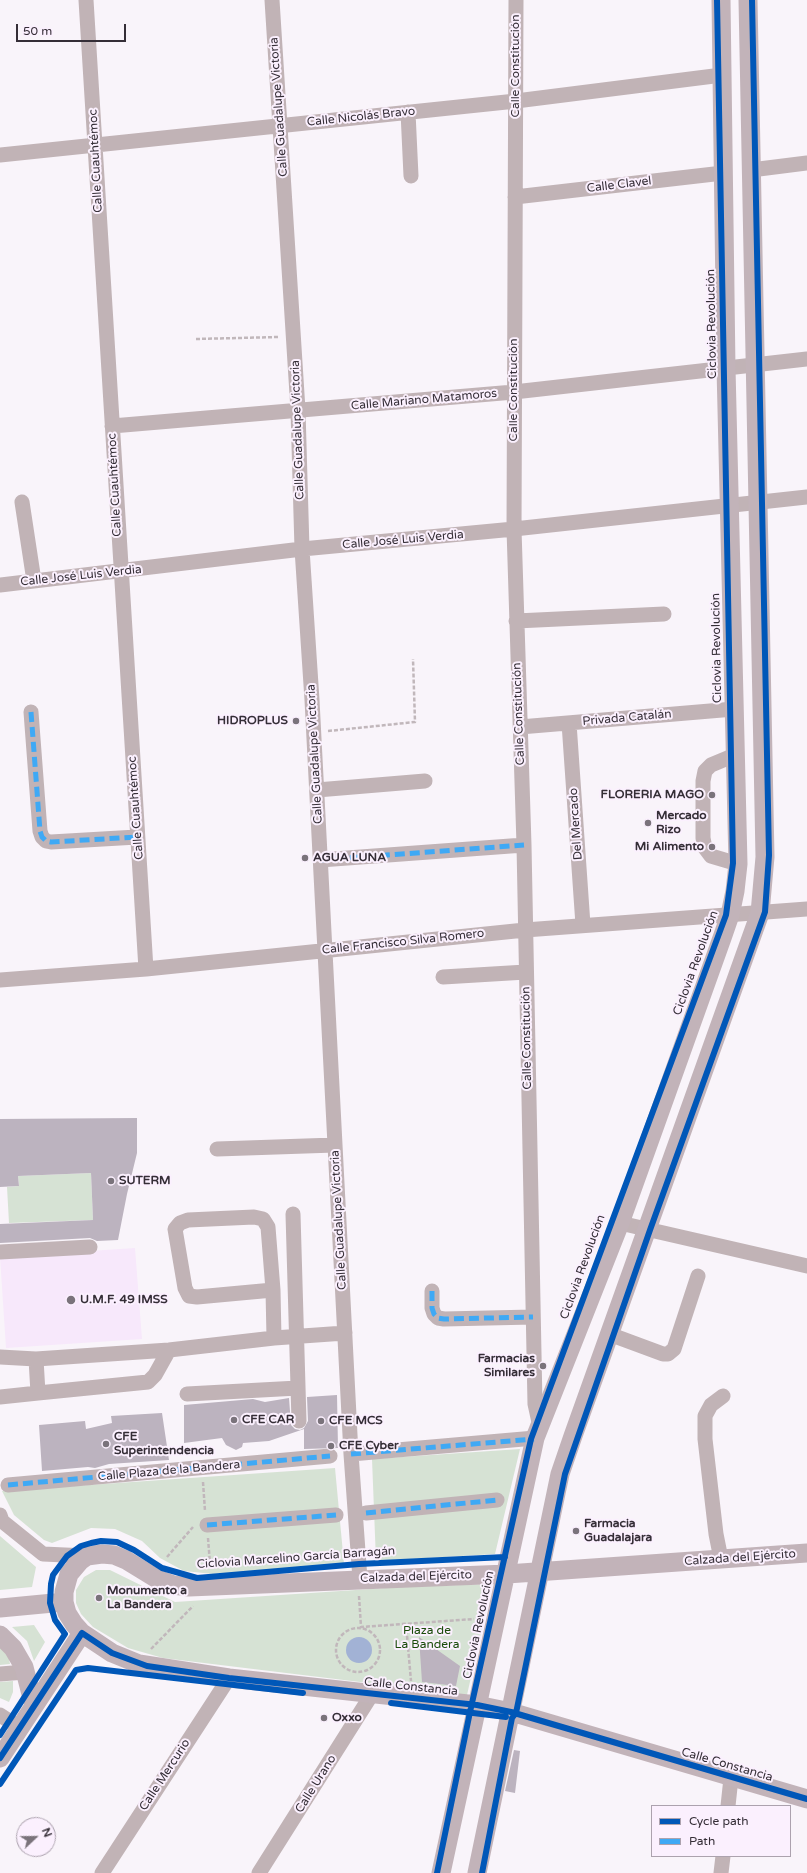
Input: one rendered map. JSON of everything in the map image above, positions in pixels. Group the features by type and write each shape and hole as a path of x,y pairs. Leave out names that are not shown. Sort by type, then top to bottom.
{"main road":[{"path":"440,1870 507,1574 524,1486 538,1433 620,1223 730,915 738,864 726,368 721,0"},
{"path":"476,1873 560,1474 646,1229 760,913 765,857 748,0"},
{"name":"Calzada del Ejército","path":"87,1556 102,1554 114,1555 126,1560 156,1579 173,1585 189,1587 359,1587 507,1574 807,1553"},
{"path":"0,1758 82,1633 74,1624 64,1602 64,1588 69,1574 80,1561 87,1556"},
{"path":"0,1608 64,1602"},
{"name":"Calle Constancia","path":"82,1633 112,1653 139,1664 228,1678 477,1705 511,1712 807,1800"},
{"path":"0,1634 13,1648 25,1672 34,1706"}],"street":[{"name":"Calle Cuauhtémoc","path":"86,0 146,970"},
{"name":"Calle Guadalupe Victoria","path":"272,0 298,410 302,549 314,732 324,950 359,1587"},
{"name":"Calle Constitución","path":"516,0 514,529 524,845 535,1404 538,1433"},
{"name":"Calle Nicolás Bravo","path":"0,155 516,101 722,75"},
{"path":"408,112 411,176"},
{"path":"751,170 807,163"},
{"name":"Calle Clavel","path":"515,197 723,173"},
{"name":"Calle Mariano Matamoros","path":"112,426 514,392 807,359"},
{"name":"Calle José Luis Verdia","path":"0,585 121,572 302,549 514,529 807,497"},
{"path":"22,502 34,581"},
{"path":"516,621 664,614"},
{"name":"Privada Catalán","path":"520,727 734,709"},
{"path":"31,712 40,832 42,837 46,841 51,842 138,838"},
{"name":"Del Mercado","path":"569,723 583,925"},
{"path":"735,755 711,765 705,771 703,781 703,838 705,848 711,856 738,864"},
{"path":"317,790 425,781"},
{"path":"320,860 524,845"},
{"name":"Calle Francisco Silva Romero","path":"0,980 146,970 324,950 525,930 807,909"},
{"path":"443,977 526,972"},
{"path":"218,1149 335,1145"},
{"path":"293,1214 299,1421"},
{"path":"273,1290 197,1297 190,1296 185,1288 175,1229 180,1223 188,1220 254,1217 264,1219 268,1227 273,1290 274,1338"},
{"path":"620,1223 807,1266"},
{"path":"0,1252 90,1247"},
{"path":"609,1334 662,1354 668,1354 674,1349 698,1276"},
{"path":"432,1291 434,1314 438,1318 533,1317"},
{"path":"0,1358 36,1359 169,1350 274,1338 345,1333"},
{"path":"0,1397 148,1382 155,1375 169,1350"},
{"path":"36,1359 38,1393"},
{"path":"187,1394 298,1388"},
{"path":"721,1559 716,1534 705,1439 705,1416 711,1405 723,1396"},
{"path":"351,1454 538,1433"},
{"name":"Calle Plaza de la Bandera","path":"8,1485 330,1456"},
{"path":"366,1513 497,1500"},
{"path":"201,1525 336,1515"},
{"path":"1,1519 42,1554 87,1556"},
{"path":"0,1674 25,1672"},
{"name":"Calle Mercurio","path":"102,1873 228,1678"},
{"name":"Calle Urano","path":"259,1873 372,1694"},
{"path":"0,1715 20,1728"},
{"path":"728,1805 731,1778"},
{"path":"721,1873 723,1857"}],"path":[{"path":"196,339 293,336"},
{"path":"314,732 416,722 413,659"},
{"path":"167,1557 201,1525"},
{"path":"359,1587 361,1627"},
{"path":"146,1654 193,1606"},
{"path":"361,1627 371,1631 376,1636 380,1643 380,1653 373,1666 360,1672 352,1672 340,1663 336,1649 337,1642 346,1630 361,1627 474,1619"},
{"path":"406,1624 411,1684"}],"shaded area":[{"name":"U.M.F. 49 IMSS","path":"135,1248 142,1339 6,1348 0,1257"}],"green space":[{"path":"91,1173 93,1220 9,1223 7,1187 19,1186 18,1176"},
{"path":"520,1449 495,1554 376,1561 372,1459"},
{"path":"335,1468 344,1564 213,1574 184,1571 160,1558 142,1541 115,1529 91,1528 52,1543 44,1540 14,1515 2,1491"},
{"path":"0,1536 36,1567 32,1587 0,1590"},
{"name":"Plaza de La Bandera","path":"96,1570 110,1570 175,1602 401,1587 492,1584 467,1695 163,1658 128,1648 93,1627 81,1614 76,1603 76,1590 84,1577"},
{"path":"34,1625 45,1642 34,1661 27,1641 12,1627"},
{"path":"0,1643 8,1654 10,1664 0,1665"},
{"path":"13,1681 13,1692 9,1702 0,1698 0,1682"}],"water":[{"path":"359,1637 369,1640 372,1650 369,1660 359,1663 349,1660 346,1650 349,1640"}],"building":[{"name":"SUTERM","path":"137,1118 137,1153 118,1240 97,1241 90,1238 0,1243 0,1224 93,1220 91,1173 18,1176 19,1186 0,1187 0,1119"},
{"name":"CFE CAR","path":"337,1395 338,1448 304,1449 304,1429 269,1441 243,1443 242,1447 236,1450 226,1445 222,1438 184,1443 184,1405 253,1399 265,1402 289,1398 291,1425 295,1429 300,1430 304,1428 308,1421 307,1397"},
{"name":"CFE Superintendencia","path":"162,1413 169,1460 109,1464 95,1468 88,1467 42,1471 39,1425 85,1421 86,1429 112,1423 111,1416"},
{"path":"419,1637 460,1666 456,1686 422,1682"},
{"path":"514,1750 520,1751 515,1793 505,1791"}],"marked path":[{"path":"31,712 40,831 42,837 46,841 51,842 137,837"},
{"path":"320,860 524,845"},
{"path":"432,1291 432,1308 434,1314 438,1318 533,1317"},
{"path":"351,1454 534,1439"},
{"path":"8,1485 330,1456"},
{"path":"366,1513 497,1500"},
{"path":"207,1525 336,1515"}],"cycle path":[{"name":"Ciclovia Revolución","path":"437,1873 470,1712 531,1439 726,915 733,863 717,0"},
{"path":"482,1873 512,1718 516,1713 565,1474 650,1230 765,912 769,855 752,0"},
{"name":"Ciclovia Marcelino García Barragán","path":"0,1735 65,1634 55,1620 50,1603 51,1584 53,1575 67,1556 81,1546 101,1541 117,1542 134,1550 162,1568 197,1578 359,1564 505,1557"},
{"path":"0,1758 82,1633 112,1653 147,1666 229,1678 477,1705 511,1712 807,1799"},
{"path":"0,1784 76,1670 88,1668 303,1693"},
{"path":"391,1703 506,1717"}],"place":[{"name":"HIDROPLUS","path":"296,721"},
{"name":"FLORERIA MAGO","path":"712,795"},
{"name":"Mercado Rizo","path":"648,823"},
{"name":"Mi Alimento","path":"712,847"},
{"name":"AGUA LUNA","path":"305,858"},
{"name":"SUTERM","path":"111,1181"},
{"name":"U.M.F. 49 IMSS","path":"71,1300"},
{"name":"Farmacias Similares","path":"543,1366"},
{"name":"CFE CAR","path":"234,1420"},
{"name":"CFE MCS","path":"321,1421"},
{"name":"CFE Superintendencia","path":"106,1444"},
{"name":"CFE Cyber","path":"331,1446"},
{"name":"Farmacia Guadalajara","path":"576,1531"},
{"name":"Monumento a La Bandera","path":"99,1598"},
{"name":"Oxxo","path":"324,1718"}]}
